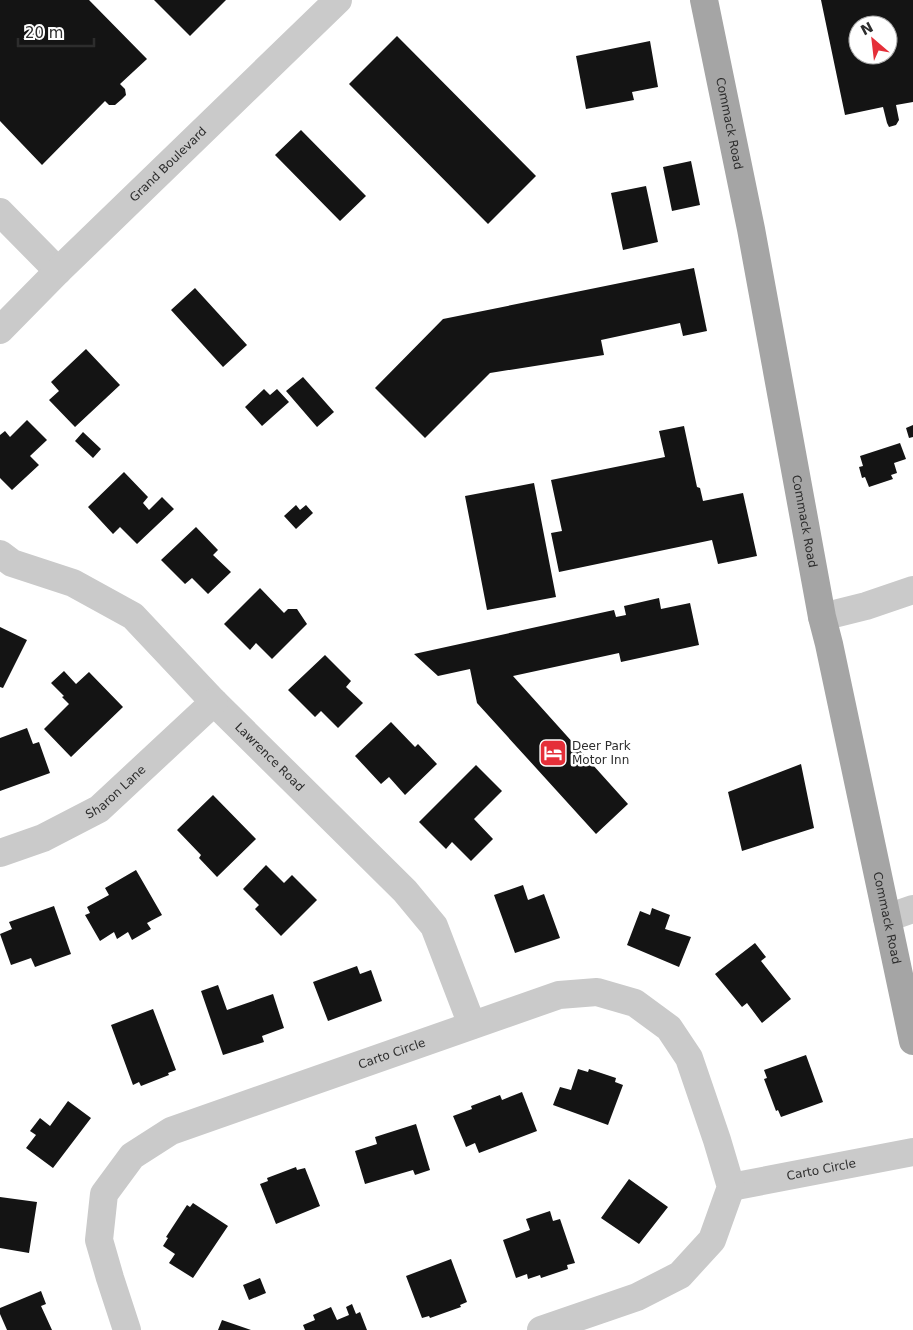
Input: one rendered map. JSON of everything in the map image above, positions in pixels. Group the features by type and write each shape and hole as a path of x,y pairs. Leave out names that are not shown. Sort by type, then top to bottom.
{"main road":[{"name":"Commack Road","path":"704,0 751,229 822,617 913,1041"}],"street":[{"name":"Grand Boulevard","path":"0,330 58,271 338,0"},
{"path":"0,212 58,271"},
{"name":"Lawrence Road","path":"0,554 12,563 73,583 133,616 214,702 405,891 434,926 472,1025"},
{"path":"822,617 866,606 913,590"},
{"name":"Sharon Lane","path":"0,853 42,838 99,809 214,702"},
{"path":"887,918 913,909"},
{"name":"Carto Circle","path":"127,1330 99,1240 104,1194 132,1156 171,1131 559,995 597,992 635,1003 669,1028 688,1058 717,1140 731,1187 913,1152"},
{"path":"541,1330 637,1297 680,1275 712,1240 731,1187"}],"building":[{"path":"0,0 89,0 147,59 120,84 125,89 126,95 115,105 109,105 105,101 42,165 0,121"},
{"path":"154,0 226,0 190,36"},
{"path":"821,0 913,0 913,102 896,105 899,120 896,125 889,127 883,107 845,115"},
{"path":"397,36 536,176 488,224 349,84"},
{"path":"650,41 658,87 632,92 634,100 586,109 576,56"},
{"path":"301,130 366,196 340,221 275,155"},
{"path":"691,161 700,205 672,211 663,167"},
{"path":"646,186 658,242 623,250 611,193"},
{"path":"694,268 707,331 683,336 680,323 601,340 604,355 490,373 425,438 375,388 443,319"},
{"path":"195,288 247,345 223,367 171,310"},
{"path":"86,349 120,385 75,427 49,400 59,391 51,382"},
{"path":"303,377 334,412 317,427 286,391"},
{"path":"264,389 270,395 277,389 289,402 262,426 245,407"},
{"path":"27,420 47,440 30,456 39,465 12,490 0,478 0,435 5,431 10,437"},
{"path":"913,425 913,437 909,438 906,428"},
{"path":"684,426 697,487 700,488 703,501 743,493 757,556 718,564 712,540 559,572 551,533 562,531 551,480 665,457 659,431"},
{"path":"83,432 101,449 93,458 75,441"},
{"path":"900,443 906,459 894,463 897,473 891,475 893,479 869,487 865,477 862,478 859,467 863,466 860,456"},
{"path":"124,472 148,497 143,503 149,510 162,497 174,509 137,544 120,527 113,534 88,507"},
{"path":"534,483 556,597 487,610 465,496"},
{"path":"296,505 300,510 306,505 313,513 296,529 284,516"},
{"path":"196,527 218,550 213,555 231,572 208,594 192,578 185,584 161,560"},
{"path":"260,588 284,613 288,609 297,609 307,624 272,659 256,643 250,650 224,624"},
{"name":"Deer Park Motor Inn","path":"659,598 661,609 690,603 699,645 621,662 619,653 513,676 628,804 596,834 477,703 470,669 438,676 414,654 614,610 616,617 626,615 624,606"},
{"path":"0,627 27,640 3,688 0,687"},
{"path":"325,655 351,681 346,687 363,703 338,728 321,711 315,717 288,690"},
{"path":"64,671 76,684 89,672 123,707 71,757 44,729 69,704 51,683"},
{"path":"391,722 415,747 418,744 437,764 405,795 389,777 381,784 355,756"},
{"path":"27,728 33,744 39,742 50,773 0,791 0,738"},
{"path":"801,764 814,828 742,851 728,792"},
{"path":"476,765 502,791 474,819 493,839 471,861 452,842 446,849 419,822"},
{"path":"213,795 256,839 217,877 199,858 201,855 177,830"},
{"path":"266,865 284,883 292,875 317,900 281,936 255,909 259,905 243,889"},
{"path":"136,870 162,915 147,923 151,929 132,940 128,932 117,939 114,932 100,941 85,915 90,913 87,907 109,895 105,888"},
{"path":"523,885 528,900 544,894 560,938 515,953 494,895"},
{"path":"54,906 71,954 35,967 31,958 11,965 0,934 12,929 9,922"},
{"path":"652,908 670,915 665,929 691,937 679,967 627,945 640,911 650,915"},
{"path":"755,943 766,957 761,961 791,999 762,1023 747,1003 742,1007 715,974"},
{"path":"357,966 360,974 371,970 382,1001 328,1021 313,982"},
{"path":"218,985 227,1010 273,994 284,1028 262,1036 264,1042 223,1055 201,991"},
{"path":"153,1009 176,1070 168,1073 169,1075 141,1086 139,1082 133,1085 111,1025"},
{"path":"806,1055 823,1102 781,1117 778,1110 776,1111 764,1079 767,1078 764,1070"},
{"path":"578,1069 588,1072 589,1069 616,1078 615,1082 623,1085 608,1125 553,1105 560,1087 571,1090"},
{"path":"522,1092 537,1131 479,1153 475,1143 466,1147 453,1116 472,1109 471,1106 500,1095 502,1100"},
{"path":"68,1101 91,1118 53,1168 26,1148 36,1135 30,1131 40,1118 50,1126"},
{"path":"416,1124 430,1170 415,1175 413,1170 365,1184 355,1151 377,1144 375,1137"},
{"path":"296,1167 297,1170 305,1168 320,1206 276,1224 260,1184 268,1181 267,1178"},
{"path":"629,1179 668,1207 639,1244 601,1218"},
{"path":"0,1197 37,1202 29,1253 0,1248"},
{"path":"193,1203 228,1226 193,1278 169,1263 175,1254 163,1246 168,1238 166,1237 187,1205 190,1207"},
{"path":"550,1211 553,1221 560,1219 575,1263 567,1265 568,1269 541,1278 540,1275 528,1279 527,1274 516,1278 503,1240 530,1230 526,1219"},
{"path":"451,1259 467,1302 460,1305 461,1307 430,1318 429,1316 422,1318 406,1276"},
{"path":"260,1278 266,1293 249,1300 243,1285"},
{"path":"41,1291 46,1304 41,1306 52,1330 7,1330 0,1314 0,1308"},
{"path":"352,1304 356,1314 360,1312 367,1330 305,1330 303,1325 315,1320 313,1315 331,1307 337,1320 349,1315 346,1307"},
{"path":"222,1320 251,1330 218,1330"}],"place":[{"name":"Deer Park Motor Inn","path":"553,753"}]}
